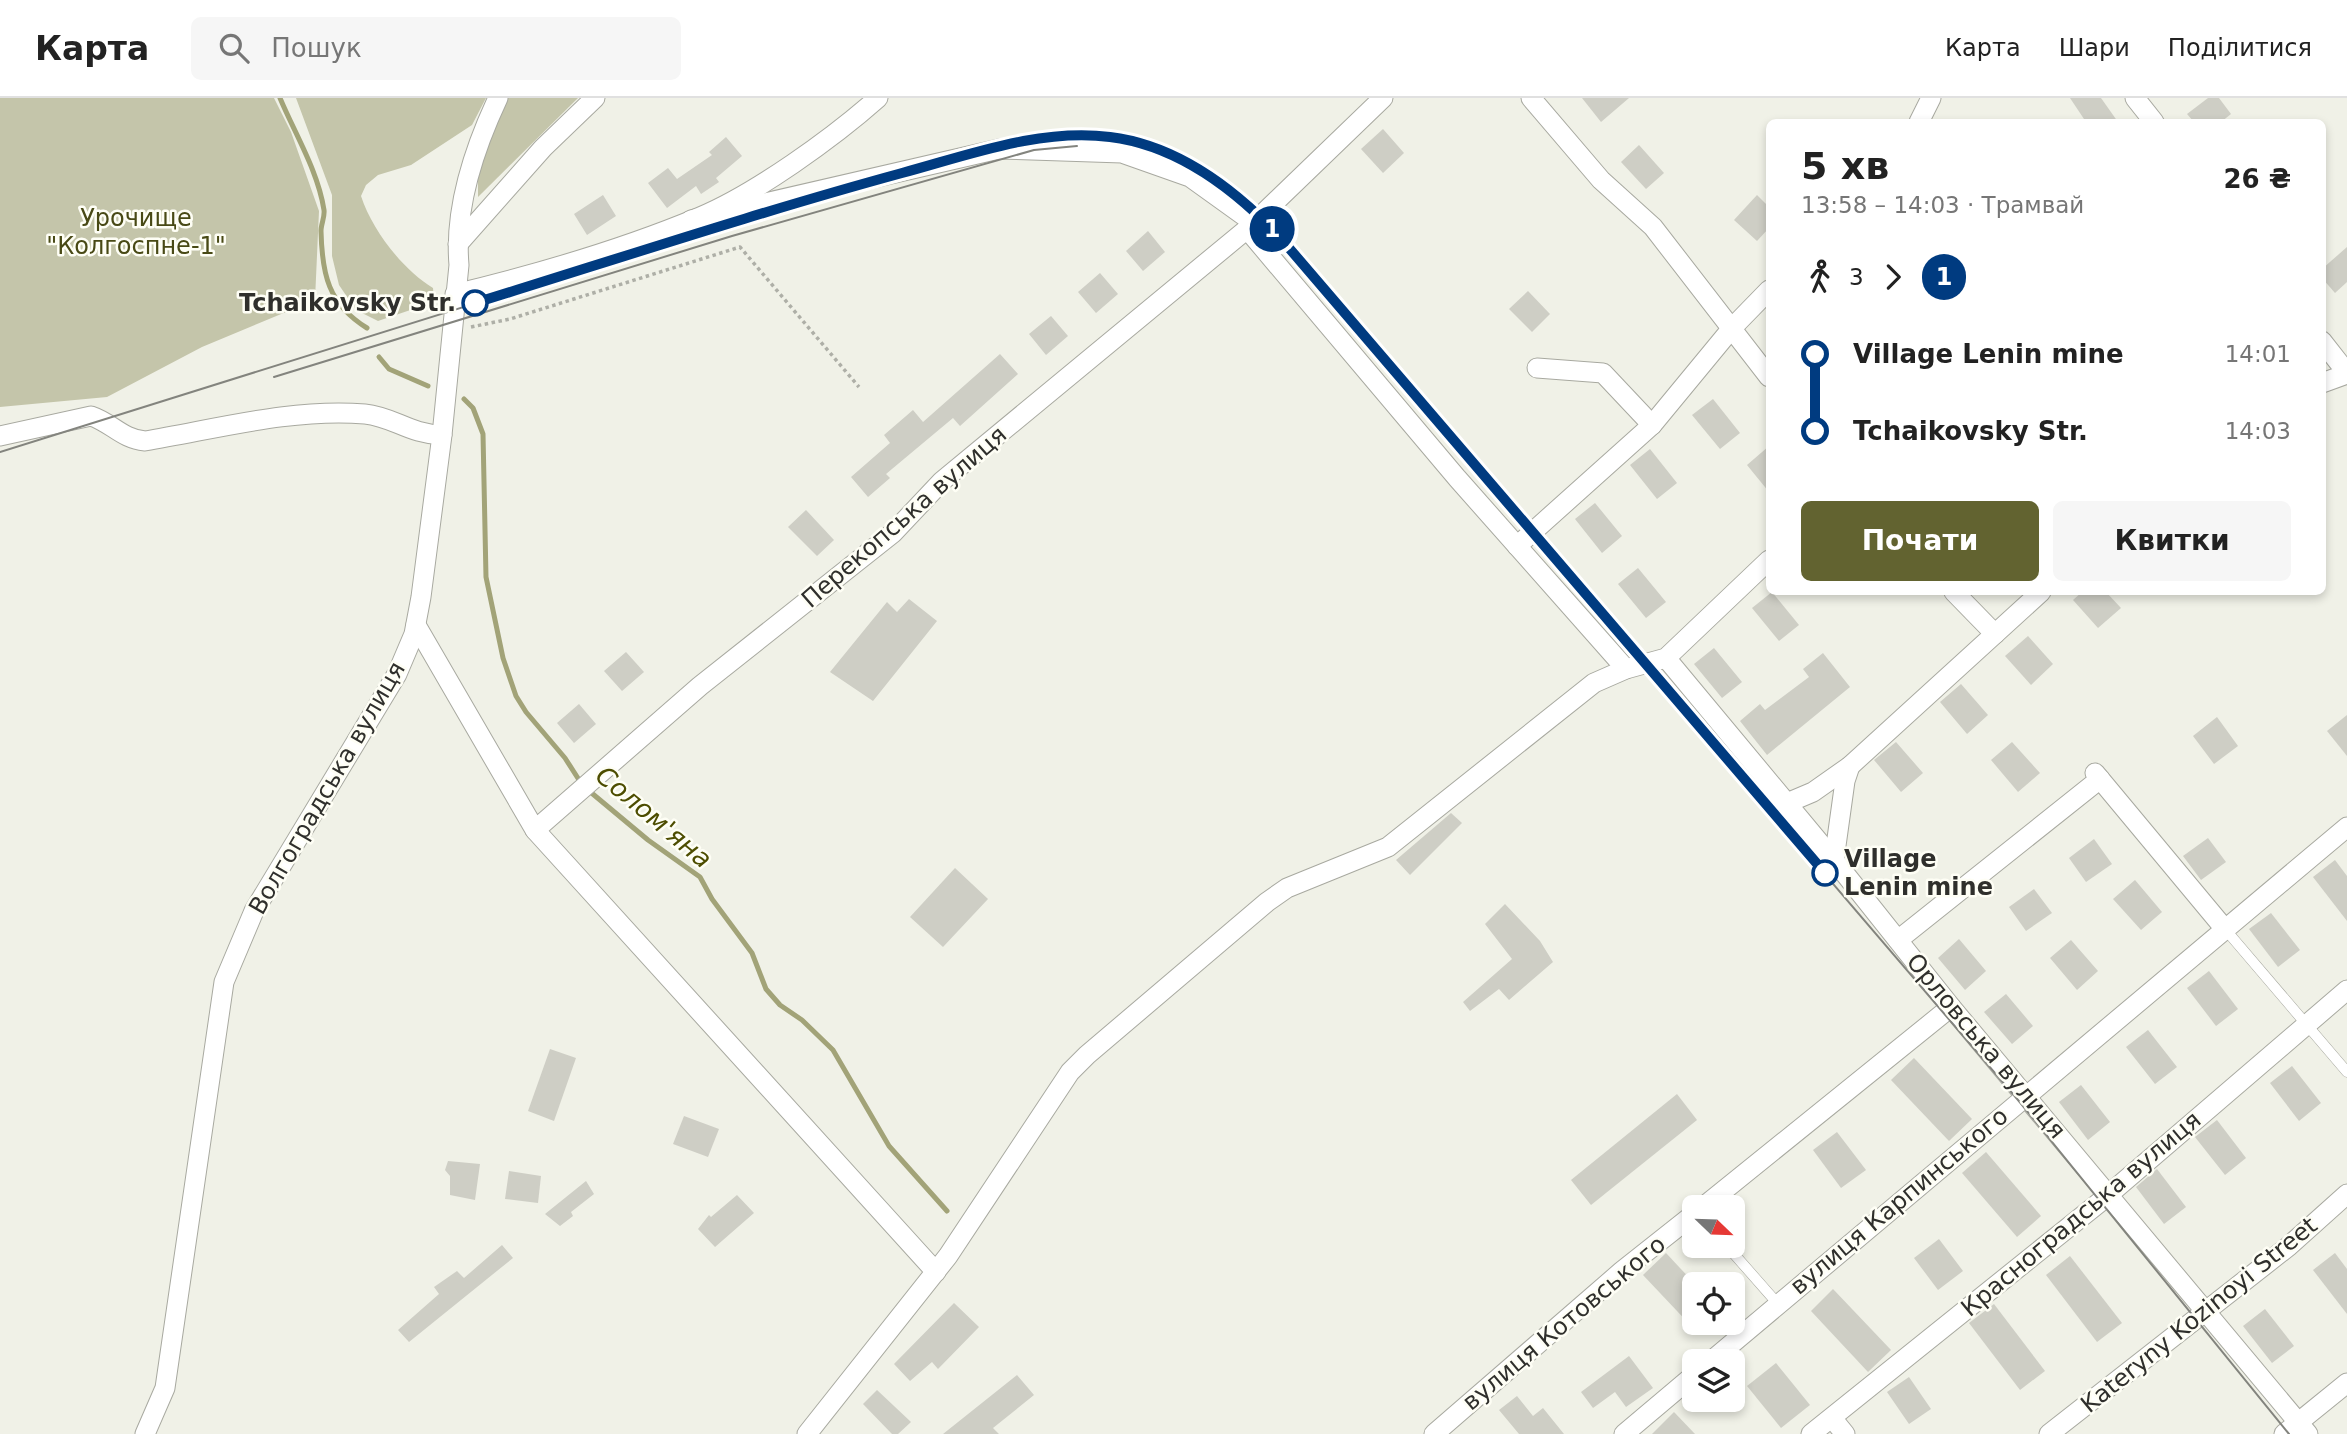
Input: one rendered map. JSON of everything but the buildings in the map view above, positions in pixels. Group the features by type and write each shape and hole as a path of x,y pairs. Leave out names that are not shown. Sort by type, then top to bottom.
{"street":[{"name":"Волгоградська вулиця","path":"145,1434 165,1388 224,982 254,911 397,674 416,625 442,435 457,244 474,153 498,98"},
{"path":"457,244 543,148 595,98"},
{"path":"455,295 551,271 691,220 761,185 878,98"},
{"name":"Перекопська вулиця","path":"535,830 700,686 893,533 942,481 1250,226 1383,98"},
{"path":"1531,98 1601,180 1653,227 1766,373"},
{"path":"1920,119 1931,98"},
{"path":"2135,98 2152,119"},
{"path":"691,220 999,149 1122,153 1191,177 1250,226 1517,546 1626,668"},
{"path":"1517,546 1652,425 1732,328 1766,293"},
{"path":"2326,346 2347,374 2326,382"},
{"path":"1537,368 1603,373 1652,425"},
{"path":"0,436 91,416 102,420 124,437 145,441 303,415 363,414 379,416 416,433 442,435"},
{"path":"807,1434 936,1272 1069,1072 1087,1055 1266,902 1287,888 1388,847 1594,683 1626,668 1666,657 1766,563"},
{"path":"1957,595 1995,634"},
{"path":"1787,803 1813,792 1850,766 2037,595"},
{"path":"416,625 535,830 936,1272"},
{"name":"Орловська вулиця","path":"1666,657 1951,1007 2205,1312 2297,1430"},
{"path":"1834,860 1845,781 1850,766"},
{"path":"1898,940 2098,776 2224,928"},
{"name":"вулиця Карпинського","path":"1725,1349 2025,1094 2346,829"},
{"name":"Красноградська вулиця","path":"1811,1434 2108,1194 2347,990"},
{"path":"1718,1195 1951,1007"},
{"name":"Kateryny Kozinoyi Street","path":"2049,1434 2289,1247 2347,1194"},
{"name":"вулиця Котовського","path":"1434,1434 1622,1271 1682,1224"},
{"path":"2297,1430 2347,1383"},
{"path":"1624,1434 1682,1385"},
{"path":"1832,1418 1845,1434"}],"lane":[{"path":"2224,928 2347,1072"},
{"path":"1738,1258 1778,1304"}],"path":[{"path":"452,332 510,319 740,247 859,387"}],"green space":[{"name":"Урочище \"Колгоспне-1\"","path":"0,98 274,98 291,132 319,211 315,300 202,347 107,397 0,407"},
{"path":"296,98 486,98 472,125 411,165 378,175 366,185 361,196 373,222 390,248 411,271 433,288 434,302 378,321 356,310 339,285 332,256 332,195"},
{"path":"506,98 578,98 478,197 478,167"}],"waterway":[{"path":"280,98 321,195 324,213 321,228 323,261 330,287 344,309 367,328"},
{"name":"Солом'яна","path":"379,357 389,369 428,386"},
{"name":"Солом'яна","path":"464,399 473,408 483,434 486,577 503,658 516,696 565,758 581,783"},
{"name":"Солом'яна","path":"588,790 648,840 700,877 712,899 752,953 766,989 780,1005 802,1020 833,1050 889,1146 947,1211"}],"tram line":[{"name":"1","path":"475,303 815,197 1013,144 1055,137 1109,136 1156,149 1204,172 1224,185 1277,234 1825,873"},
{"path":"0,452 815,197 1027,141 1109,137 1156,149 1224,185 1277,234 2018,1100 2289,1434"},
{"path":"274,377 732,236 1034,150 1077,146"}],"place":[{"name":"Tchaikovsky Str.","path":"475,303"},
{"name":"Village Lenin mine","path":"1825,873"}]}
